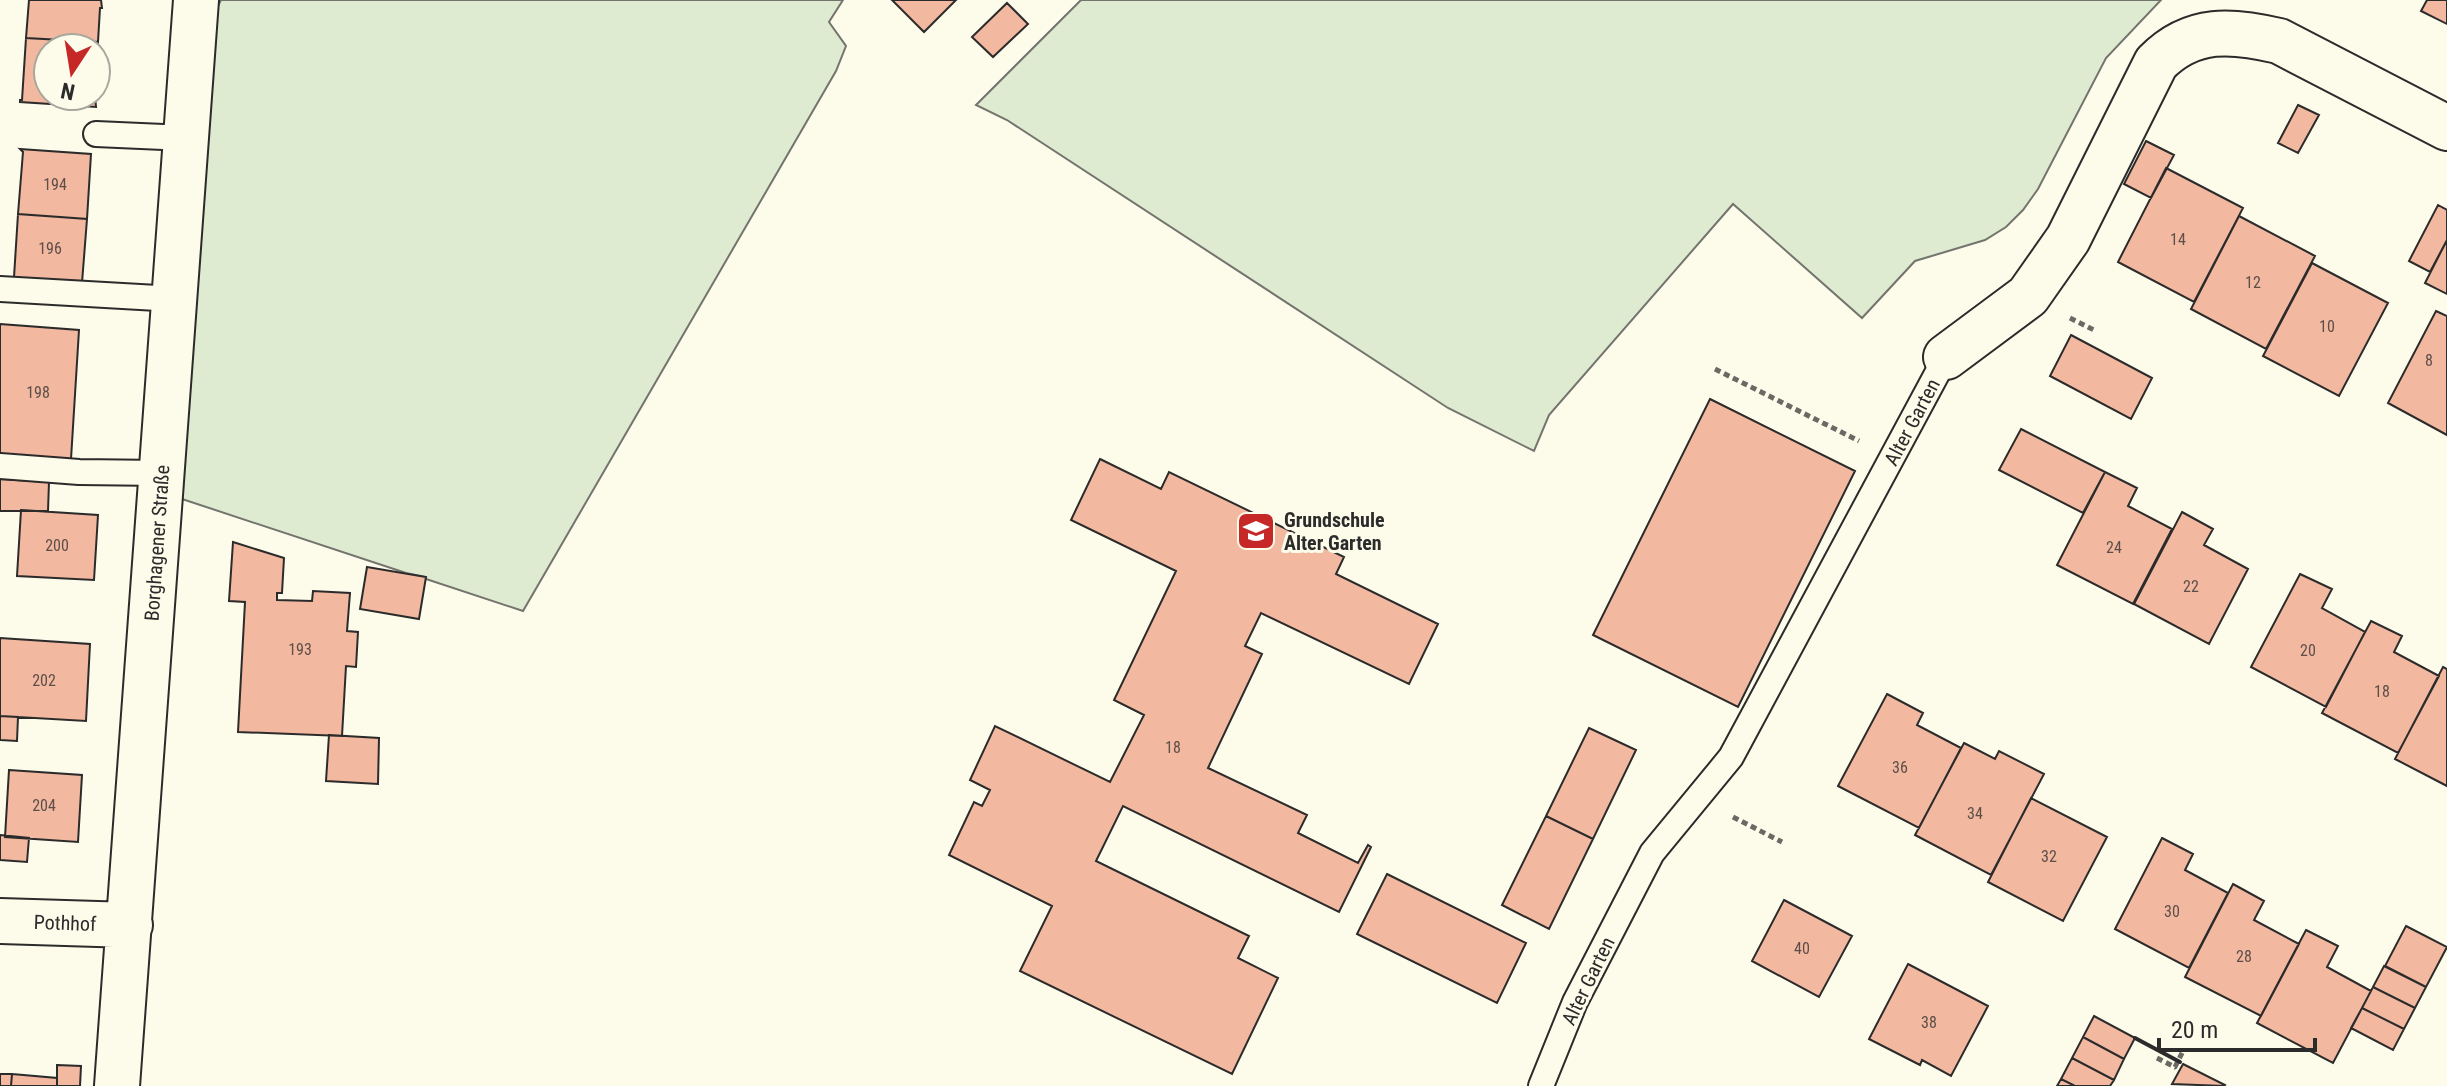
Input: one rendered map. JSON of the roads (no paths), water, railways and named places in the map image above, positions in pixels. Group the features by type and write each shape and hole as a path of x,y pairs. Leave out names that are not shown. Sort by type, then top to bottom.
{"street":[{"name":"Borghagener Straße","path":"117,1086 196,0"},
{"name":"Alter Garten","path":"1946,357 2028,296 2068,239 2156,63 2170,49 2192,39 2219,33 2251,34 2279,41 2447,128"},
{"name":"Pothhof","path":"0,921 130,925"}],"lane":[{"path":"96,134 186,138"},
{"path":"0,289 175,299"},
{"name":"Alter Garten","path":"1541,1086 1575,1002 1652,853 1731,757 1946,357"},
{"path":"0,466 79,472 162,473"}],"place":[{"name":"Grundschule Alter Garten","path":"1256,531"}]}
